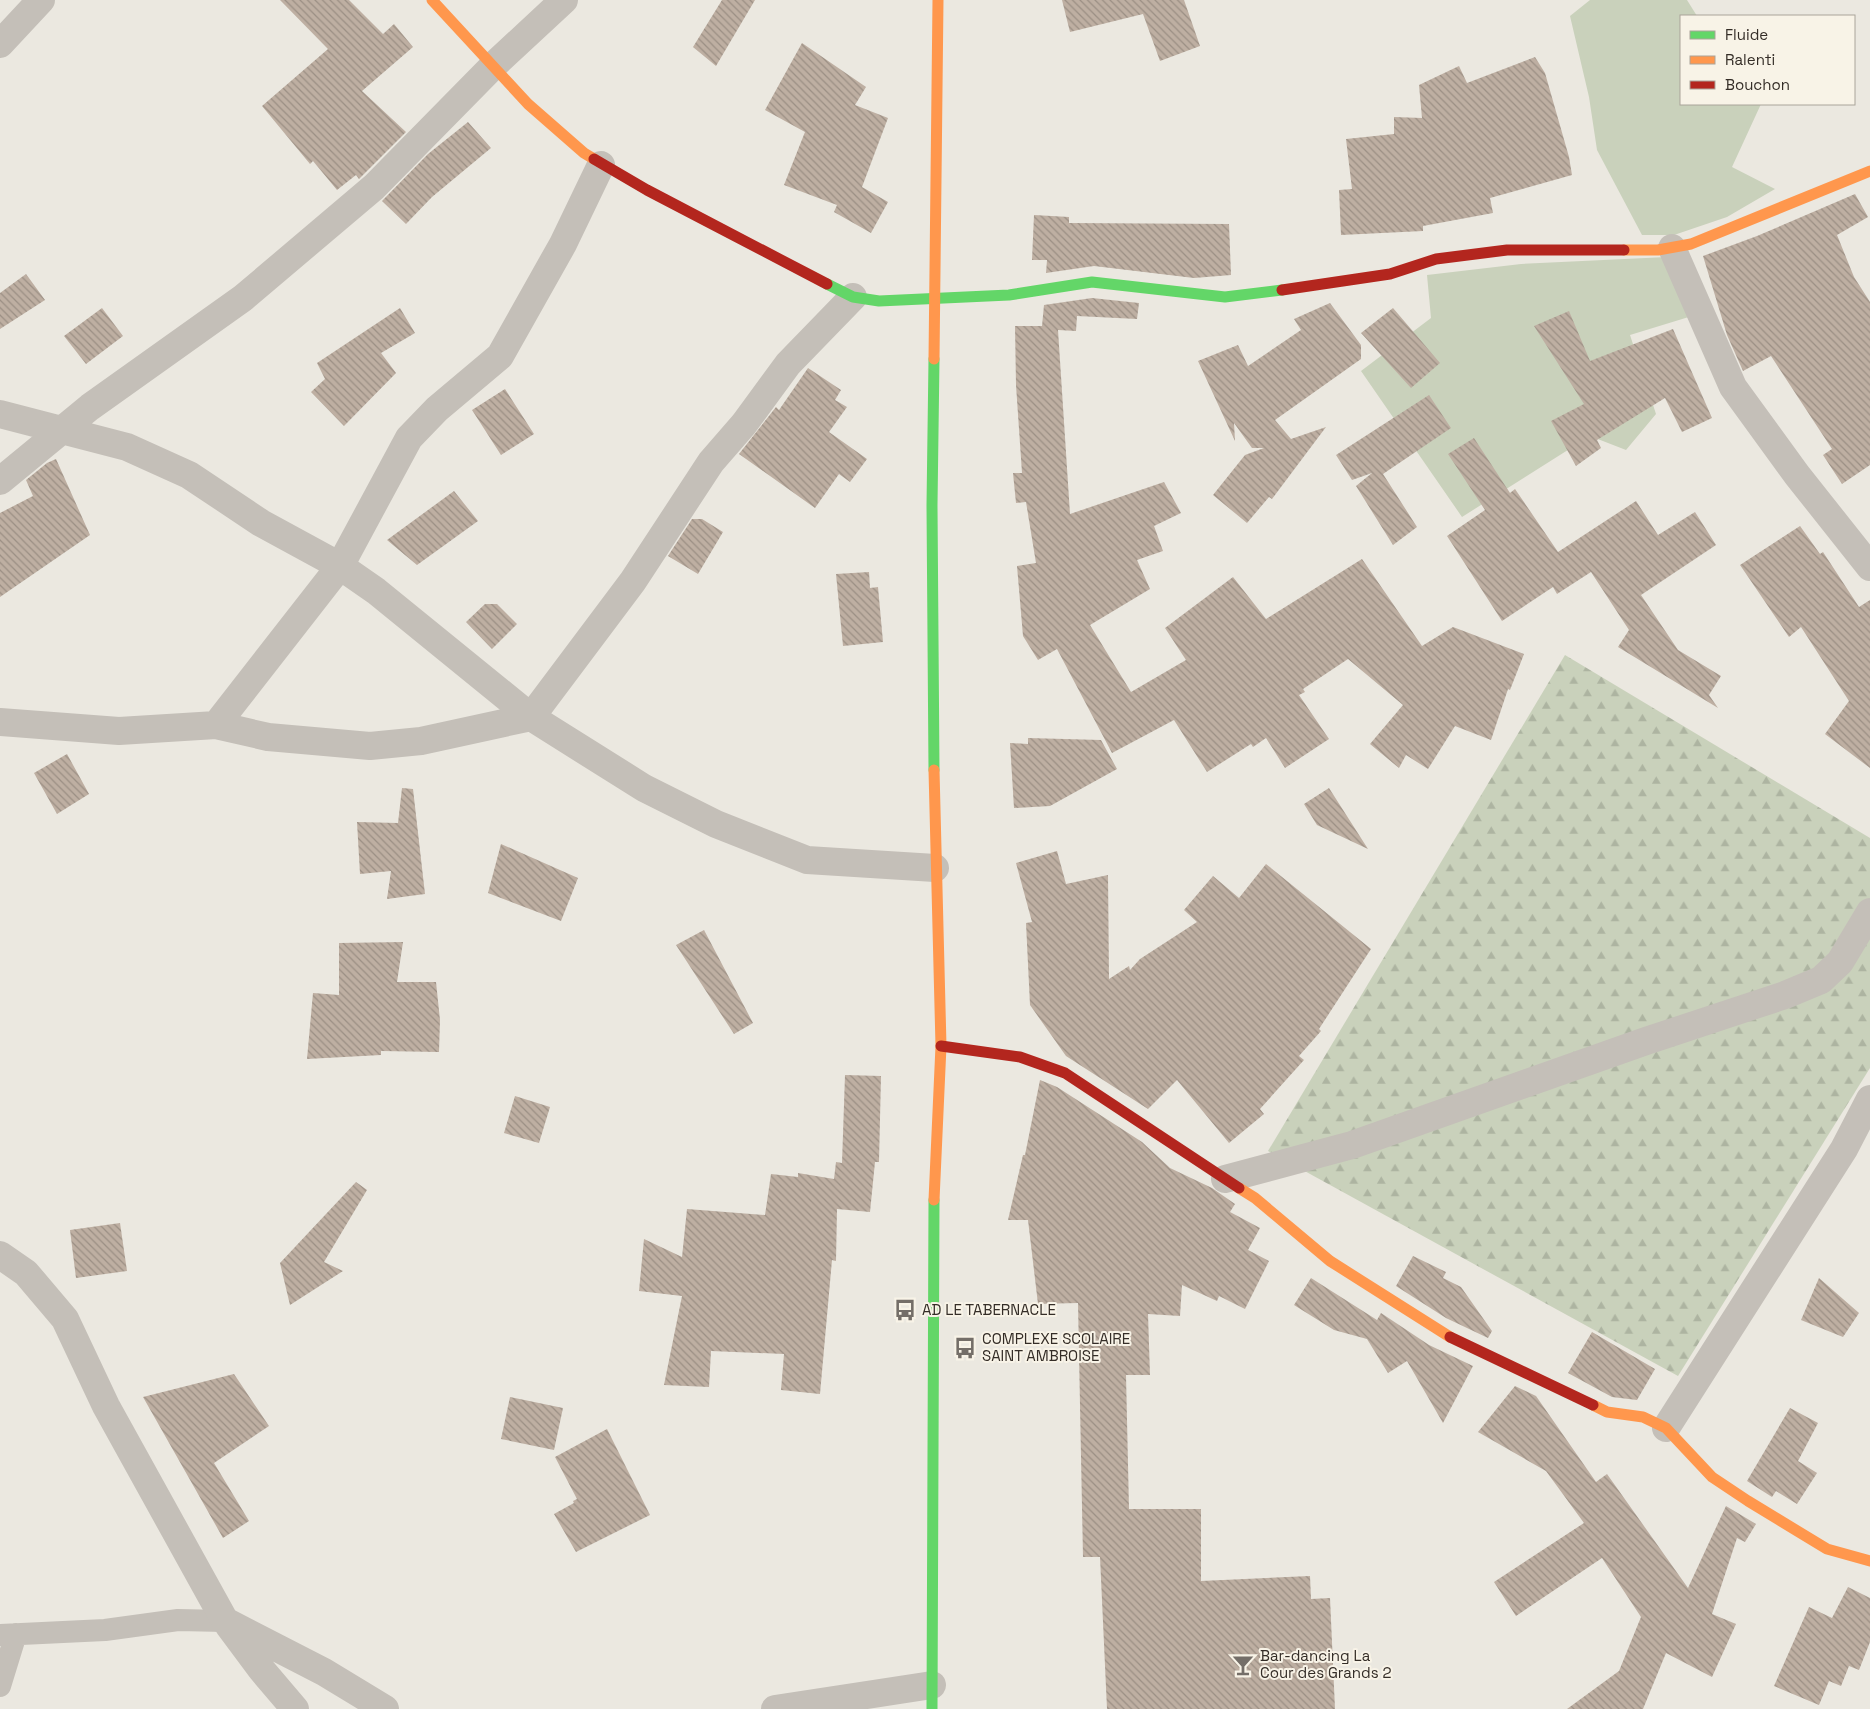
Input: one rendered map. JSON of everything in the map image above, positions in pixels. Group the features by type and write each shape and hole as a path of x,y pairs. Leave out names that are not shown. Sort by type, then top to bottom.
{"street":[{"path":"0,44 40,0"},
{"path":"432,0 528,104 584,153 601,165 853,296 878,301 1009,294 1092,282 1225,297 1340,283 1390,274 1436,259 1507,250 1658,250 1691,244 1870,171"},
{"path":"0,480 98,402 243,298 360,199 494,65 564,0"},
{"path":"775,1709 932,1697 934,1202 940,1046 935,868 932,505 938,0"},
{"path":"216,726 340,566 409,438 437,409 500,356 563,244 601,165"},
{"path":"1672,248 1733,387 1797,475 1870,566"},
{"path":"0,722 119,731 216,726 268,737 370,746 421,741 531,717 633,581 710,462 744,424 788,364 853,296"},
{"path":"0,414 127,446 189,475 261,523 340,566 376,591 531,717 644,788 716,824 807,860 935,868"},
{"path":"1225,1179 1352,1145 1785,995 1821,980 1840,962 1870,912"},
{"path":"940,1046 975,1049 1042,1061 1086,1086 1255,1198 1330,1261 1438,1332 1607,1412 1643,1417 1666,1428 1712,1477 1726,1487 1827,1549 1870,1561"},
{"path":"1666,1428 1844,1149 1870,1099"},
{"path":"0,1255 26,1272 65,1319 106,1406 225,1621 261,1669 295,1709"},
{"path":"225,1621 324,1672 385,1709"}],"lane":[{"path":"0,1686 8,1635 105,1630 178,1620 225,1621"}],"green space":[{"path":"1590,0 1687,0 1696,15 1680,15 1680,105 1761,105 1732,167 1775,189 1727,217 1674,235 1642,235 1597,150 1589,97 1570,16"},
{"path":"1667,257 1692,316 1630,335 1656,414 1626,450 1590,436 1462,517 1361,371 1431,318 1427,275 1521,264"},
{"path":"1565,655 1870,838 1870,1068 1678,1376 1268,1151"}],"building":[{"path":"280,0 349,0 383,34 394,24 413,47 362,91 406,132 359,179 356,175 337,190 313,161 310,164 262,106 328,49"},
{"path":"722,0 755,0 716,66 693,47"},
{"path":"1062,0 1184,0 1200,46 1160,61 1143,14 1070,32"},
{"path":"802,43 866,87 855,105 888,118 862,187 888,202 871,233 834,212 837,205 784,185 805,132 765,110"},
{"path":"1535,57 1545,73 1569,157 1572,175 1490,198 1493,213 1423,226 1423,231 1341,235 1339,190 1352,189 1346,139 1394,134 1394,117 1422,118 1419,85 1459,66 1467,83"},
{"path":"468,122 491,148 432,197 406,224 382,201 428,154"},
{"path":"1855,194 1868,217 1837,235 1854,277 1870,302 1870,465 1842,484 1823,455 1832,449 1771,356 1743,371 1727,335 1703,256 1757,236"},
{"path":"1034,215 1069,217 1069,223 1229,224 1231,275 1194,278 1094,266 1046,273 1047,260 1032,260"},
{"path":"26,274 45,300 0,329 0,293"},
{"path":"1092,298 1139,303 1137,319 1077,316 1076,331 1058,330 1070,514 1164,482 1181,513 1154,526 1163,551 1137,560 1150,589 1090,625 1131,692 1186,660 1165,628 1233,577 1266,619 1362,559 1422,646 1453,627 1524,654 1510,690 1508,689 1491,740 1455,726 1428,769 1406,755 1399,768 1370,744 1403,705 1348,659 1303,689 1305,692 1299,695 1329,739 1285,768 1266,738 1253,747 1251,744 1207,772 1174,720 1112,753 1057,649 1038,660 1023,636 1017,566 1036,563 1026,502 1016,503 1013,473 1022,473 1016,385 1015,326 1042,326 1044,305"},
{"path":"1330,303 1361,345 1361,359 1275,420 1291,439 1326,427 1272,499 1269,497 1247,523 1213,495 1245,455 1264,448 1252,448 1234,423 1235,441 1198,361 1238,345 1248,366 1301,330 1294,319"},
{"path":"102,308 123,336 86,364 64,336"},
{"path":"400,308 415,333 381,353 396,373 344,426 311,392 325,379 317,363"},
{"path":"1393,308 1440,363 1411,388 1361,333"},
{"path":"1569,311 1590,361 1673,329 1712,418 1682,432 1665,398 1597,440 1601,448 1576,466 1551,421 1584,404 1534,326"},
{"path":"808,368 841,390 835,400 847,407 829,432 867,459 850,482 839,474 815,508 739,454 776,407 779,410"},
{"path":"505,389 534,434 501,455 472,410"},
{"path":"1429,395 1451,428 1383,474 1417,527 1393,545 1356,486 1372,473 1352,480 1336,455"},
{"path":"1474,438 1510,493 1515,489 1558,552 1636,501 1658,535 1695,512 1716,545 1641,595 1678,650 1721,676 1709,695 1718,708 1618,647 1629,630 1591,572 1557,594 1553,587 1502,621 1447,536 1485,510 1448,454"},
{"path":"56,459 90,535 0,597 0,513 33,496 26,480 47,463"},
{"path":"454,491 478,521 417,565 387,540"},
{"path":"692,519 702,519 723,532 698,574 668,556"},
{"path":"1800,526 1820,554 1823,552 1859,607 1870,600 1870,768 1825,734 1849,701 1801,627 1789,637 1740,565"},
{"path":"869,572 870,588 878,587 883,642 843,646 836,574"},
{"path":"485,604 497,604 517,624 492,649 466,622"},
{"path":"1028,738 1101,740 1117,769 1050,806 1014,808 1010,743 1028,744"},
{"path":"67,754 89,794 57,814 34,773"},
{"path":"402,788 413,789 425,894 387,899 391,871 360,874 357,822 398,823"},
{"path":"1329,788 1368,849 1317,825 1304,804"},
{"path":"501,844 578,878 561,921 488,893"},
{"path":"1057,851 1066,884 1108,875 1109,979 1129,966 1130,970 1140,959 1197,922 1184,910 1213,876 1239,898 1266,864 1371,949 1319,1029 1321,1031 1299,1056 1304,1060 1260,1109 1264,1114 1229,1143 1177,1080 1148,1109 1066,1056 1030,1005 1026,923 1032,922 1016,863"},
{"path":"704,930 753,1023 734,1034 676,945"},
{"path":"403,942 397,982 436,982 440,1020 439,1052 381,1051 381,1055 307,1059 313,993 339,995 339,943"},
{"path":"845,1075 881,1076 879,1162 875,1162 870,1212 837,1209 836,1261 832,1260 820,1394 781,1390 784,1354 711,1351 709,1387 664,1385 682,1296 639,1291 644,1239 682,1257 687,1209 765,1215 771,1174 798,1177 798,1173 834,1179 836,1162 842,1163"},
{"path":"1040,1080 1057,1087 1142,1142 1170,1168 1212,1188 1235,1204 1230,1212 1260,1228 1248,1250 1269,1261 1245,1309 1219,1296 1217,1301 1182,1285 1180,1316 1148,1314 1150,1375 1126,1375 1129,1509 1201,1509 1201,1581 1310,1576 1311,1599 1330,1598 1335,1709 1107,1709 1100,1557 1083,1557 1078,1303 1038,1304 1028,1220 1008,1220 1023,1155 1025,1155"},
{"path":"515,1096 550,1107 539,1143 504,1133"},
{"path":"356,1182 367,1190 324,1262 343,1271 290,1305 280,1263"},
{"path":"120,1223 127,1271 76,1278 70,1230"},
{"path":"1413,1256 1446,1272 1443,1278 1461,1287 1492,1331 1488,1338 1446,1318 1396,1286"},
{"path":"1311,1278 1377,1320 1381,1313 1429,1345 1473,1366 1443,1423 1407,1361 1388,1373 1367,1339 1334,1330 1294,1305"},
{"path":"1819,1278 1859,1313 1843,1337 1801,1320"},
{"path":"1592,1332 1655,1369 1637,1400 1612,1397 1568,1373"},
{"path":"234,1374 269,1426 214,1463 249,1521 223,1538 143,1397"},
{"path":"1515,1386 1536,1396 1596,1482 1607,1474 1688,1588 1726,1506 1756,1524 1745,1542 1737,1538 1712,1614 1736,1624 1712,1677 1666,1653 1643,1709 1567,1709 1619,1671 1641,1617 1602,1558 1516,1616 1494,1582 1584,1523 1546,1471 1478,1432"},
{"path":"510,1397 563,1408 554,1450 501,1439"},
{"path":"1790,1408 1818,1423 1798,1461 1817,1473 1797,1504 1776,1491 1772,1497 1747,1481"},
{"path":"607,1429 650,1515 576,1552 554,1514 574,1503 573,1501 577,1499 555,1457"},
{"path":"1848,1587 1870,1598 1870,1642 1859,1670 1849,1666 1841,1686 1829,1681 1819,1705 1774,1686 1809,1607 1832,1618"}],"traffic: fast":[{"path":"827,284 853,297 879,301 1009,295 1092,282 1225,297 1282,290"},
{"path":"934,359 932,505 934,770"},
{"path":"932,1709 934,1200"}],"traffic: slow":[{"path":"432,0 528,104 584,153 594,159"},
{"path":"934,359 938,0"},
{"path":"1624,250 1658,250 1691,244 1870,171"},
{"path":"934,770 941,1046 934,1200"},
{"path":"1239,1188 1255,1198 1330,1261 1450,1337"},
{"path":"1593,1405 1607,1412 1643,1417 1666,1428 1712,1477 1748,1501 1827,1549 1870,1561"}],"traffic: jam":[{"path":"594,159 647,190 827,284"},
{"path":"1282,290 1390,274 1436,259 1507,250 1624,250"},
{"path":"941,1046 1020,1057 1065,1073 1239,1188"},
{"path":"1450,1337 1593,1405"}],"place":[{"name":"AD LE TABERNACLE","path":"905,1310"},
{"name":"COMPLEXE SCOLAIRE SAINT AMBROISE","path":"965,1348"},
{"name":"Bar-dancing La Cour des Grands 2","path":"1243,1665"}]}
